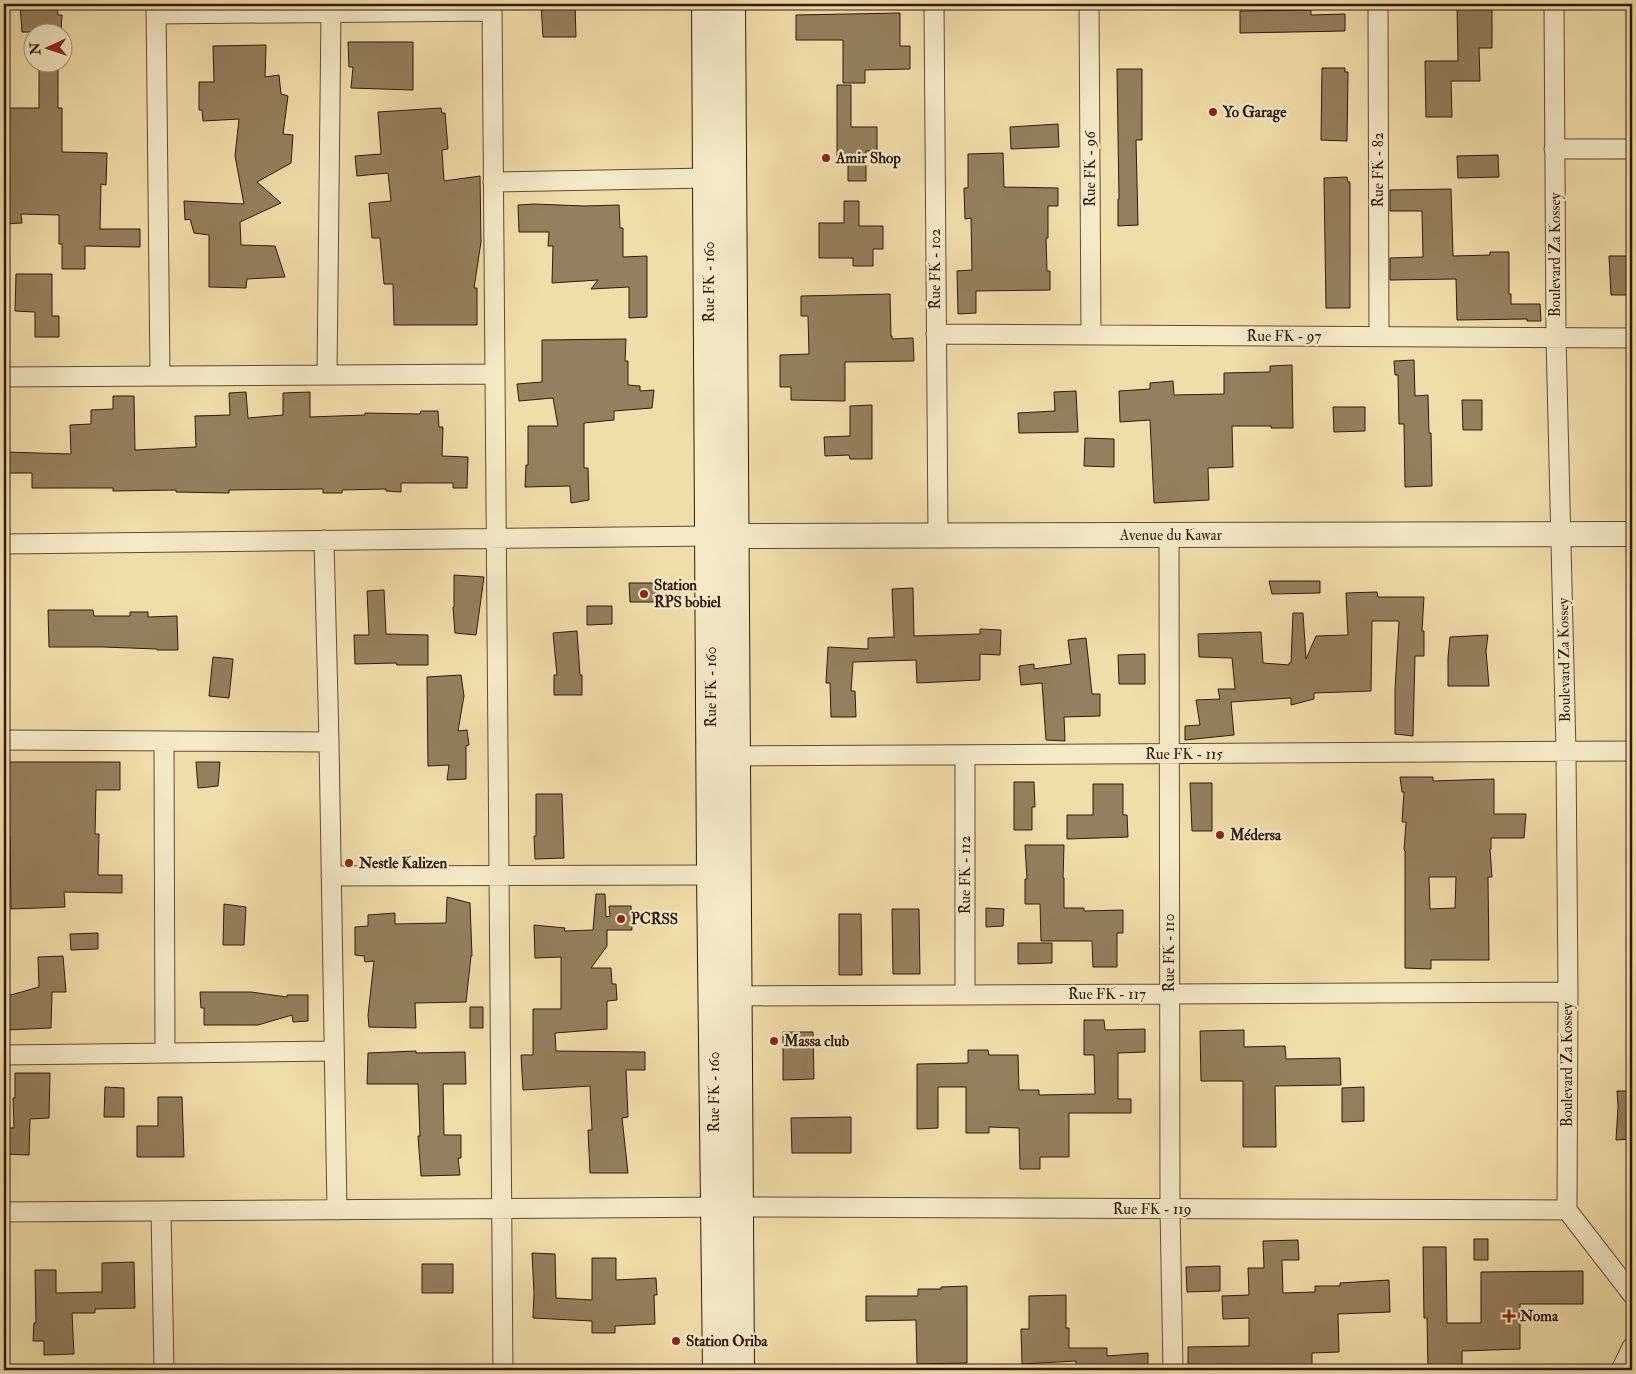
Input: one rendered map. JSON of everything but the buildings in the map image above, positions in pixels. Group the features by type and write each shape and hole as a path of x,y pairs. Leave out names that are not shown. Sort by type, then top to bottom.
{"main road":[{"name":"Rue FK - 160","path":"706,4 708,178 723,536 736,756 736,996 717,1370"},
{"name":"Rue FK - 160","path":"731,4 723,536 711,875 714,995 726,1207 740,1370"}],"street":[{"name":"Rue FK - 102","path":"934,4 938,535"},
{"name":"Rue FK - 96","path":"1089,4 1091,335"},
{"name":"Rue FK - 82","path":"1378,4 1379,336"},
{"name":"Boulevard Za Kossey","path":"1554,4 1556,337 1566,751 1567,1210"},
{"path":"160,376 156,9 331,12 492,8 503,1370"},
{"path":"326,375 331,12"},
{"path":"1554,149 1632,149"},
{"path":"494,182 708,178"},
{"name":"Rue FK - 97","path":"936,334 1632,338"},
{"path":"4,377 495,374"},
{"name":"Avenue du Kawar","path":"723,536 1632,534"},
{"name":"Rue FK - 110","path":"1168,535 1170,1209 1173,1370"},
{"path":"4,544 723,536"},
{"path":"324,540 337,1210"},
{"path":"4,740 329,742"},
{"path":"164,741 165,1053"},
{"name":"Rue FK - 115","path":"736,756 1632,751"},
{"name":"Rue FK - 112","path":"965,755 965,995"},
{"path":"331,876 711,875"},
{"name":"Rue FK - 117","path":"736,996 1568,992"},
{"path":"4,1055 334,1051"},
{"name":"Rue FK - 119","path":"4,1212 726,1207 1567,1210"},
{"path":"1567,1210 1632,1294"},
{"path":"161,1211 164,1370"},
{"path":"1621,1370 1632,1347"}],"place":[{"name":"Yo Garage","path":"1213,112"},
{"name":"Amir Shop","path":"826,158"},
{"name":"Station RPS bobiel","path":"644,594"},
{"name":"Médersa","path":"1220,835"},
{"name":"Nestle Kalizen","path":"349,863"},
{"name":"PCRSS","path":"621,919"},
{"name":"Massa club","path":"774,1041"},
{"name":"Noma","path":"1509,1316"},
{"name":"Station Oriba","path":"676,1341"}]}
